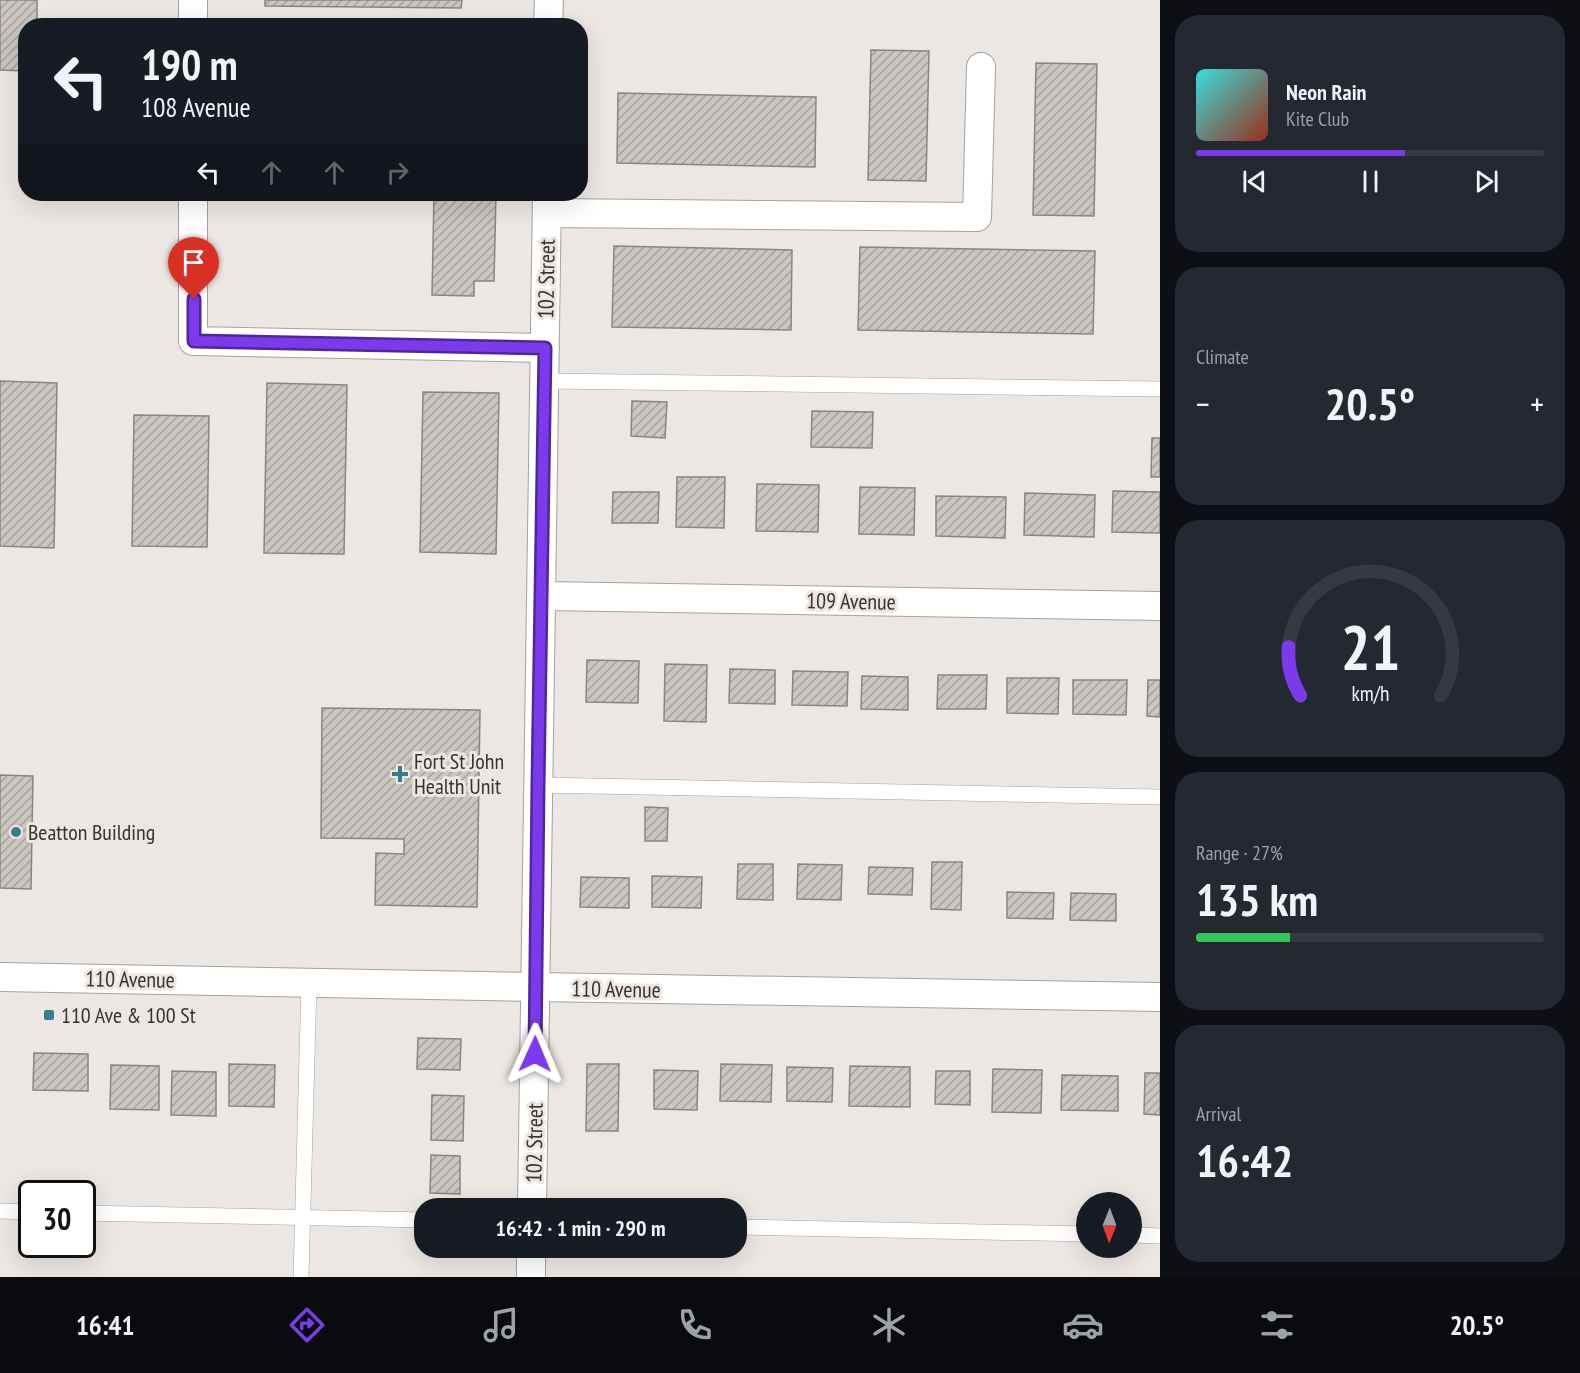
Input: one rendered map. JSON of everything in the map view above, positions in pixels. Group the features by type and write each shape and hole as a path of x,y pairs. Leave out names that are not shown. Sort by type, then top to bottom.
{"street":[{"path":"194,0 194,18"},
{"path":"548,18 549,0"},
{"name":"102 Street","path":"532,1198 547,203 977,217 981,67"},
{"path":"194,201 194,341 545,348"},
{"name":"109 Avenue","path":"542,596 1160,606"},
{"name":"110 Avenue","path":"0,977 1160,997"},
{"path":"531,1258 531,1277"}],"lane":[{"path":"545,381 1160,389"},
{"path":"538,785 1160,797"},
{"path":"301,1277 309,983"},
{"path":"0,1211 18,1212"},
{"path":"96,1213 414,1220"},
{"path":"747,1227 1076,1234"},
{"path":"1142,1235 1160,1236"}],"building":[{"path":"0,0 37,0 37,18 18,18 18,71 0,70"},
{"path":"265,0 462,0 461,8 265,6"},
{"path":"871,50 929,51 926,181 868,180"},
{"path":"1036,63 1097,64 1094,216 1033,215"},
{"path":"618,93 816,97 815,167 617,163"},
{"path":"434,201 496,201 494,281 474,281 474,296 432,295"},
{"path":"614,246 792,250 791,330 612,327"},
{"path":"860,247 1095,251 1093,334 858,330"},
{"path":"0,381 57,383 54,548 0,546"},
{"path":"267,383 347,385 344,554 264,553"},
{"path":"423,392 499,393 496,554 420,552"},
{"path":"632,401 667,402 665,438 631,436"},
{"path":"812,411 873,412 872,448 811,447"},
{"path":"134,415 209,416 207,547 132,546"},
{"path":"1152,438 1160,438 1160,477 1151,477"},
{"path":"677,477 725,477 724,528 676,527"},
{"path":"757,484 819,485 818,532 756,531"},
{"path":"860,487 915,488 914,535 859,534"},
{"path":"1113,491 1160,492 1160,533 1112,532"},
{"path":"613,492 659,492 658,523 612,523"},
{"path":"1025,493 1095,495 1094,537 1024,535"},
{"path":"936,496 1006,497 1005,538 936,536"},
{"path":"587,660 639,661 638,703 586,702"},
{"path":"665,664 707,665 706,722 664,721"},
{"path":"730,669 775,670 775,704 729,703"},
{"path":"793,671 848,672 847,706 792,705"},
{"path":"938,675 987,675 986,709 937,709"},
{"path":"862,676 908,677 908,710 861,709"},
{"path":"1007,678 1059,678 1058,714 1007,713"},
{"path":"1073,680 1127,680 1126,715 1073,714"},
{"path":"1148,680 1160,680 1160,717 1147,716"},
{"name":"Fort St John Health Unit","path":"322,708 480,710 477,907 375,905 376,853 404,854 404,839 321,838"},
{"name":"Beatton Building","path":"0,775 33,776 31,889 0,888"},
{"path":"645,807 668,808 667,841 645,841"},
{"path":"932,862 962,862 961,910 931,909"},
{"path":"738,864 773,864 773,900 737,899"},
{"path":"798,864 842,865 841,900 797,899"},
{"path":"869,867 913,868 912,895 868,894"},
{"path":"652,876 702,877 701,908 652,907"},
{"path":"581,877 629,878 629,908 580,907"},
{"path":"1007,892 1054,893 1053,919 1007,918"},
{"path":"1071,893 1116,894 1116,921 1070,920"},
{"path":"418,1038 461,1039 460,1070 417,1069"},
{"path":"34,1053 88,1054 88,1091 33,1090"},
{"path":"229,1064 275,1065 274,1107 229,1106"},
{"path":"587,1064 619,1064 618,1131 586,1131"},
{"path":"721,1064 772,1065 771,1102 720,1101"},
{"path":"111,1065 159,1066 159,1110 110,1109"},
{"path":"850,1066 910,1067 910,1107 849,1106"},
{"path":"787,1067 833,1068 832,1102 787,1101"},
{"path":"993,1069 1042,1070 1041,1113 992,1112"},
{"path":"654,1070 698,1071 697,1110 654,1109"},
{"path":"172,1071 216,1072 216,1116 171,1115"},
{"path":"936,1071 970,1071 970,1105 935,1104"},
{"path":"1145,1073 1160,1073 1160,1115 1144,1114"},
{"path":"1062,1075 1118,1076 1118,1111 1061,1110"},
{"path":"432,1095 464,1096 463,1141 431,1140"},
{"path":"431,1155 460,1156 460,1194 430,1193"}],"place":[{"name":"Fort St John Health Unit","path":"400,774"},
{"name":"Beatton Building","path":"16,832"},
{"name":"110 Ave & 100 St","path":"49,1015"}],"route":[{"path":"194,299 194,341 545,348 535,1054"}]}
